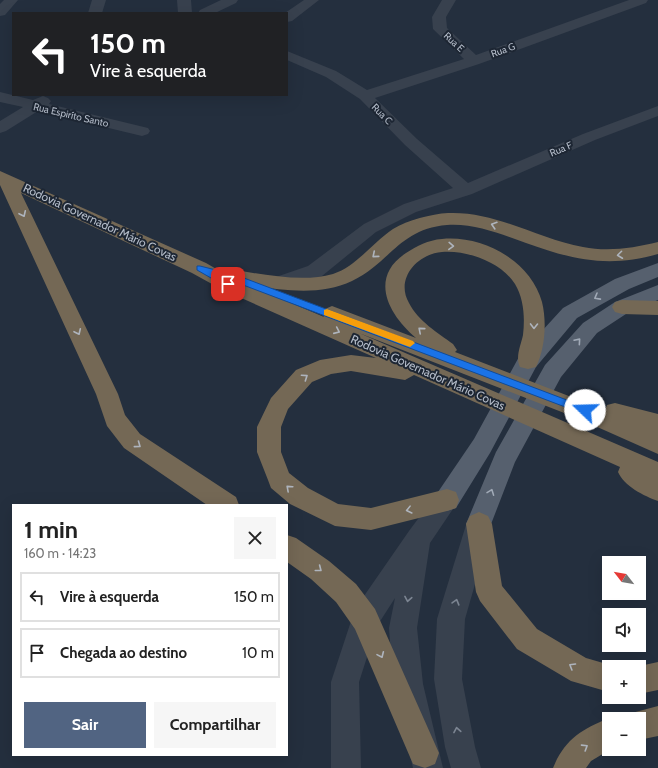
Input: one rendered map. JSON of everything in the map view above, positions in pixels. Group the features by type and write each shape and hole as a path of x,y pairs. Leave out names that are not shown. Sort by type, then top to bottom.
{"highway":[{"name":"Rodovia Governador Mário Covas","path":"3,177 200,268 228,284 456,372 585,410 658,444"},
{"path":"3,177 107,394 115,419 132,441 226,504"},
{"path":"233,277 283,282 318,283 336,280 358,269 401,233 426,223 454,219 489,223 574,253 614,256 658,248"},
{"path":"456,372 407,316 398,302 394,285 397,273 406,263 420,252 434,246 470,248 488,255 503,261 514,270 524,282 533,308 534,329 528,361"},
{"name":"Rodovia Governador Mário Covas","path":"200,268 233,277 456,372 577,438 658,473"},
{"path":"622,307 658,308"},
{"path":"447,500 371,519 335,515 298,496 280,480 269,452 268,427 279,404 304,376 328,366 351,363 456,372"},
{"path":"585,410 596,409 608,411 658,424"},
{"path":"577,438 658,490"},
{"path":"479,524 489,592 527,639 581,671 602,676"},
{"path":"288,548 320,570 346,593 365,619 426,760"},
{"path":"646,679 658,676"},
{"path":"646,724 658,721"},
{"path":"568,768 580,750 602,737"}],"main road":[{"path":"447,500 482,446 528,361 570,313 622,284 658,270"},
{"path":"479,524 504,459 553,371 590,328 622,307 658,292"}],"street":[{"path":"0,12 11,0"},
{"path":"95,12 99,0"},
{"path":"184,0 185,12"},
{"path":"207,12 231,0"},
{"path":"288,17 312,0"},
{"name":"Rua E","path":"449,0 439,17 440,29 474,61"},
{"name":"Rua G","path":"364,96 474,61 641,0"},
{"name":"Rua C","path":"288,55 331,74 350,85 364,96 411,142 466,190"},
{"path":"0,128 49,96"},
{"name":"Rua Espiríto Santo","path":"0,97 142,131"},
{"name":"Rua F","path":"283,282 308,274 323,266 353,239 370,228 410,208 466,190 589,137 658,111"},
{"path":"346,768 345,682 365,619 418,539 447,500"},
{"path":"466,768 460,747 448,672 451,619 479,524"},
{"path":"418,539 403,628 408,684 426,760"}],"slow traffic":[{"path":"327,312 410,343"}],"route":[{"path":"228,284 200,268 233,277 585,410"}]}
